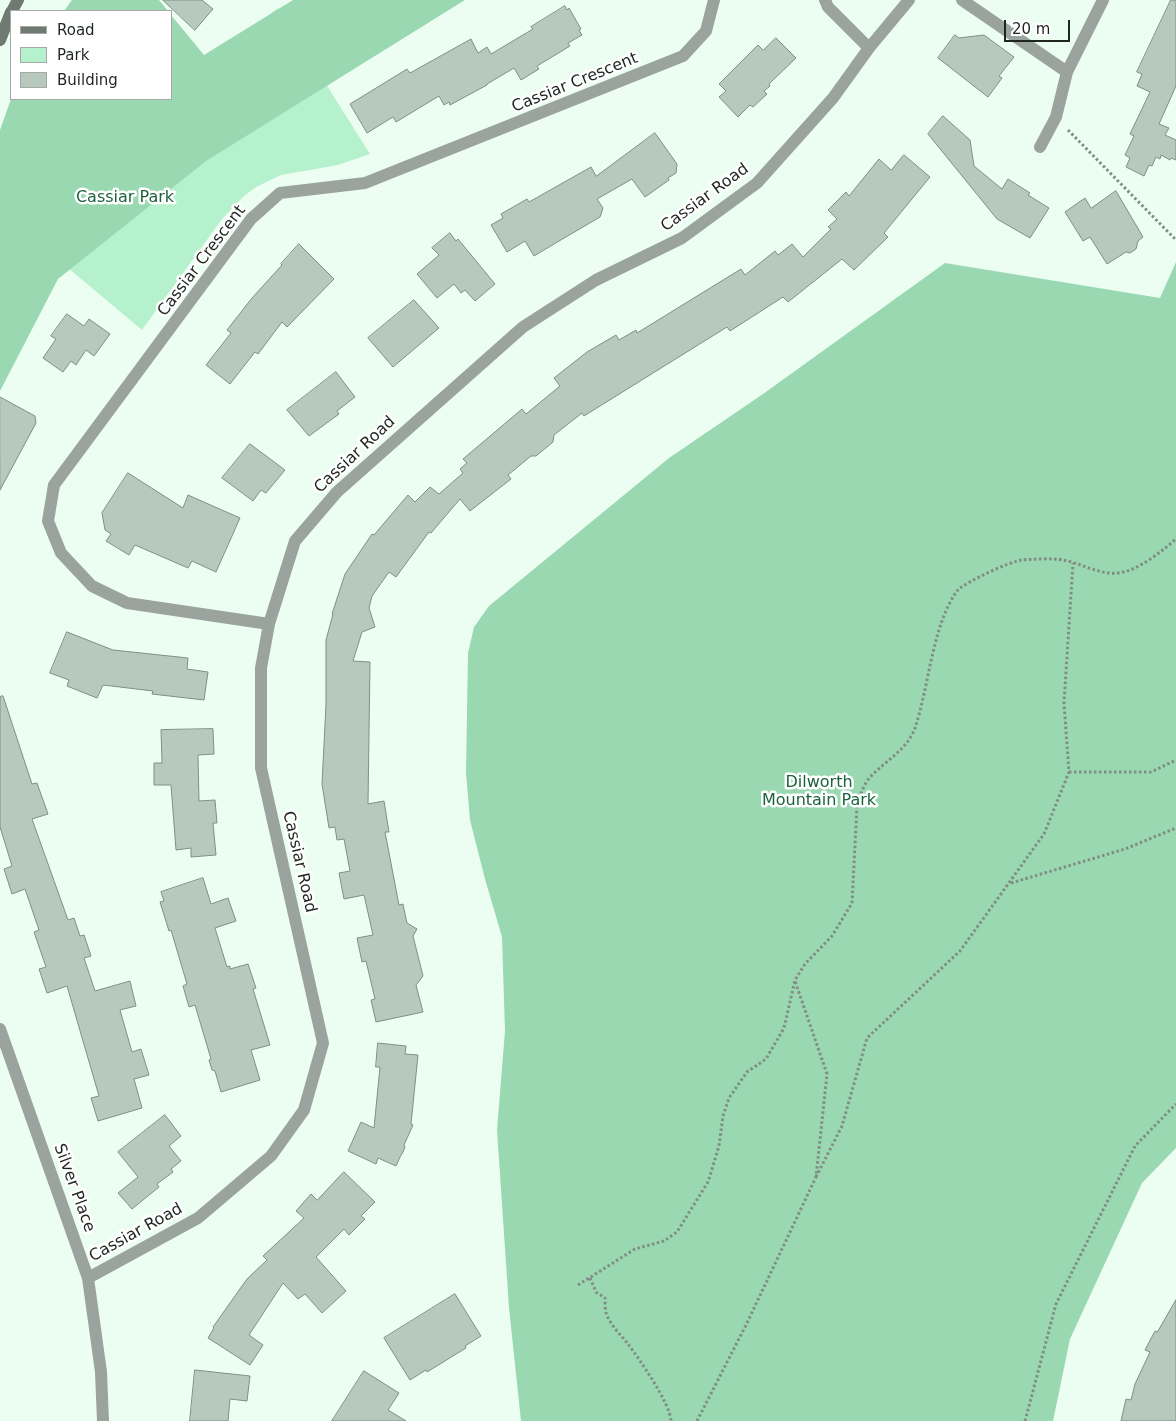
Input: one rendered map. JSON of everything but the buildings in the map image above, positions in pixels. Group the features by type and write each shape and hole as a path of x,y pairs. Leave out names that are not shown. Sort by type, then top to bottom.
{"street":[{"name":"Cassiar Crescent","path":"269,624 127,602 92,586 61,553 48,521 54,485 250,219 280,193 365,183 683,56 706,31 714,0"},
{"path":"825,0 828,7 869,48"},
{"name":"Cassiar Road","path":"88,1278 198,1218 272,1156 304,1110 321,1053 323,1043 261,768 262,668 269,624 295,541 336,492 523,327 596,280 682,238 757,183 833,98 869,48 908,0"},
{"path":"962,0 1067,72"},
{"path":"1040,147 1056,117 1067,72 1103,0"},
{"path":"0,40 10,17"},
{"name":"Silver Place","path":"0,1029 88,1278 101,1372 103,1421"}],"path":[{"path":"1056,117 1176,240"},
{"path":"578,1285 635,1249 664,1240 677,1232 708,1182 719,1146 723,1116 728,1098 747,1072 766,1059 784,1028 795,980 805,964 832,936 852,903 857,806 861,793 868,781 902,747 914,730 936,644 946,614 958,590 972,580 1020,560 1062,559 1097,570 1118,573 1140,565 1158,554 1176,538"},
{"path":"697,1421 747,1323 842,1126 867,1038 960,951 1044,834 1069,772 1064,702 1073,563"},
{"path":"1069,772 1151,772 1176,760"},
{"path":"1009,883 1125,849 1176,828"},
{"path":"795,980 827,1074 816,1177"},
{"path":"1025,1421 1056,1304 1135,1146 1176,1104"},
{"path":"590,1278 596,1292 605,1298 606,1313 613,1325 630,1346 659,1392 671,1414 671,1421"}],"green space":[{"path":"72,0 159,0 167,10 65,10"},
{"name":"Cassiar Park","path":"293,0 465,0 206,161 58,279 0,391 0,130 11,100 172,100 172,16 204,55"},
{"name":"Cassiar Park","path":"278,8 370,154 338,165 281,175 256,187 244,196 222,219 142,330 43,247 0,196 172,100 172,89"},
{"name":"Dilworth Mountain Park","path":"1176,262 1176,1148 1142,1183 1070,1339 1053,1421 521,1421 509,1308 497,1130 505,1031 502,937 470,820 466,773 468,653 474,627 489,606 669,458 763,394 945,263 1160,298"}]}
